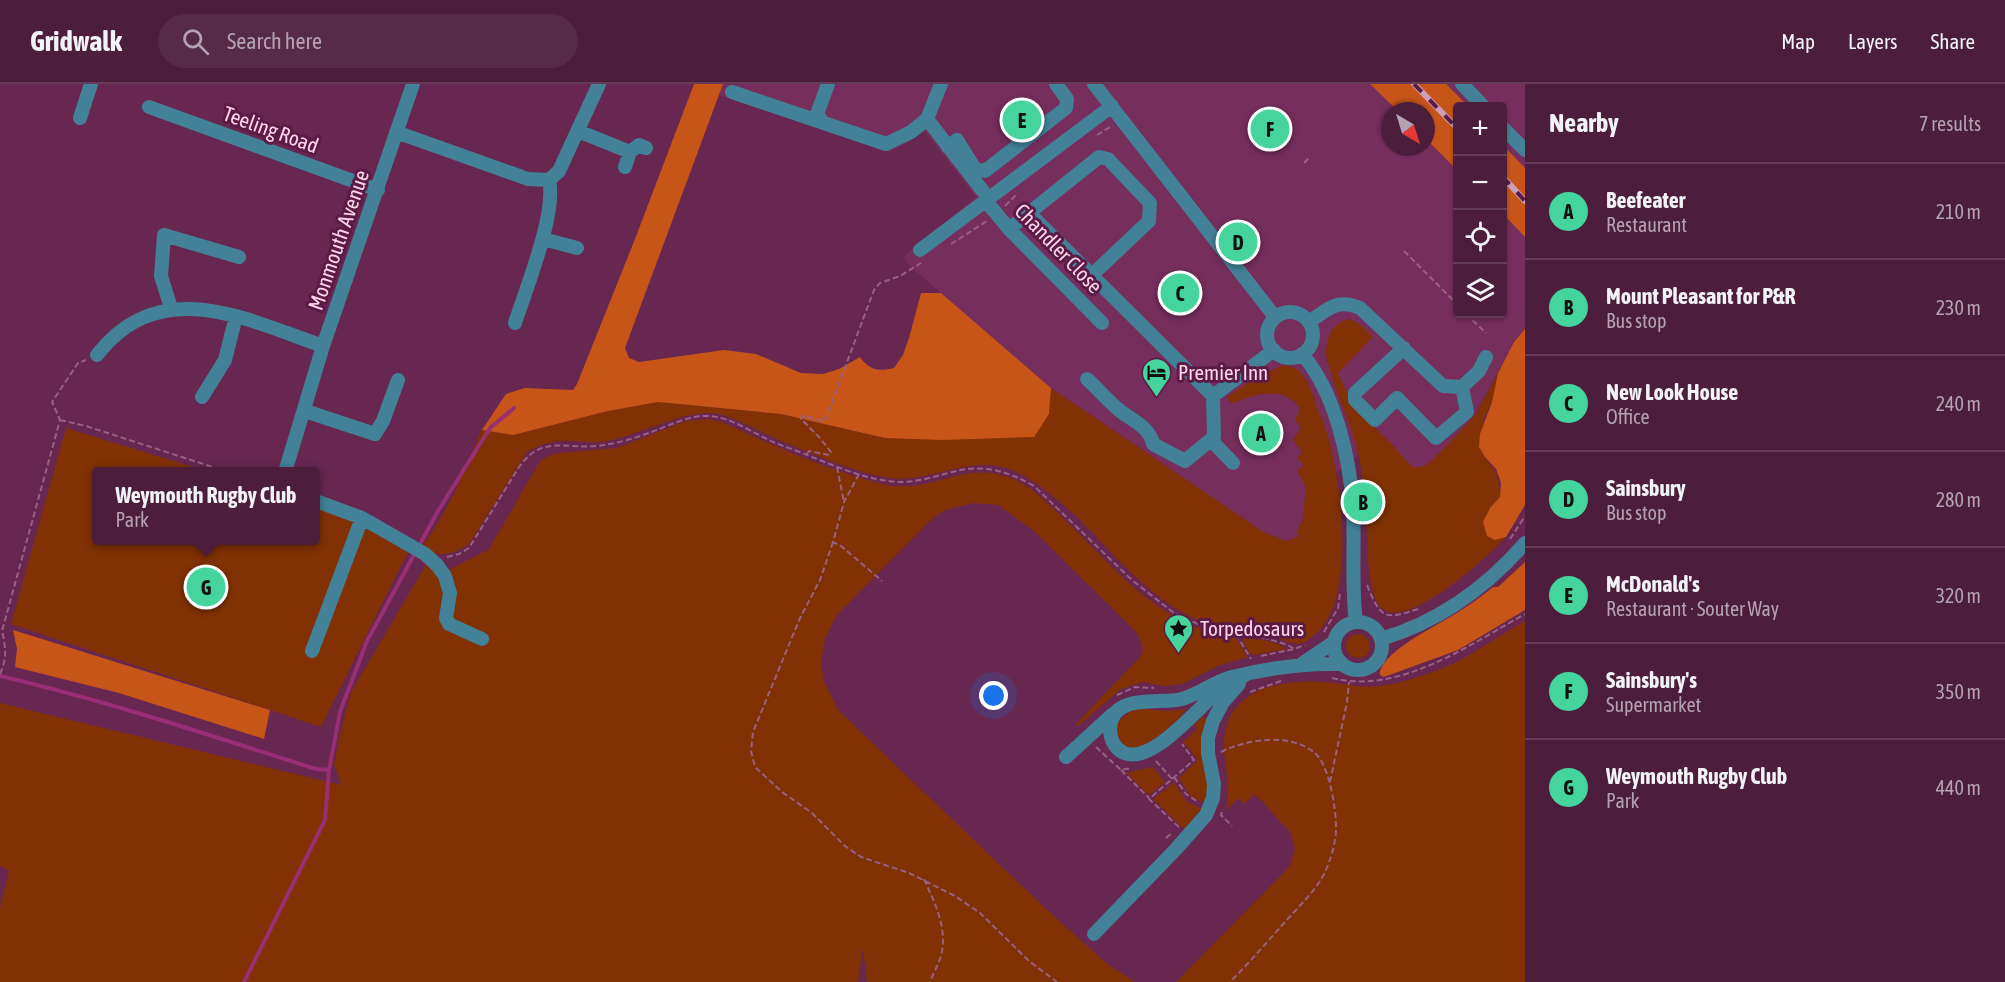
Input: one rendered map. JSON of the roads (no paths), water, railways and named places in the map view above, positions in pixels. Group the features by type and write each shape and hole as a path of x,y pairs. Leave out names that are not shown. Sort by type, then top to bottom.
{"street":[{"path":"80,118 91,84"},
{"name":"Monmouth Avenue","path":"286,467 323,346 413,84"},
{"path":"396,132 528,179 549,180 559,171 599,84"},
{"path":"823,123 817,114 828,84"},
{"path":"732,92 886,144 911,132 927,119 941,84"},
{"path":"927,119 975,169 985,171 1066,108 1067,99 1056,84"},
{"path":"1094,84 1275,317"},
{"path":"1461,84 1479,102"},
{"path":"922,255 988,200 1112,106"},
{"name":"Teeling Road","path":"150,107 378,190"},
{"path":"578,131 630,152"},
{"path":"1507,131 1525,150"},
{"name":"Chandler Close","path":"952,143 1009,229 1102,322"},
{"path":"625,167 630,152 639,145 646,148"},
{"path":"1009,229 1099,157 1108,159 1150,203 1149,221 1092,275"},
{"path":"515,323 543,239 552,190 549,180"},
{"path":"1029,213 1213,396 1214,437 1188,460 1179,460 1153,444 1152,437 1129,415 1121,412 1087,379"},
{"path":"171,308 161,276 164,235 239,257"},
{"path":"543,239 577,248"},
{"path":"1309,322 1332,306 1345,303 1353,305 1369,315 1443,386 1462,387 1479,371 1486,357"},
{"path":"97,355 115,334 137,319 171,308 208,309 236,316 323,346"},
{"path":"1285,312 1299,313 1309,322 1312,328 1312,342 1302,354 1285,357 1274,350 1267,335 1270,323 1275,317 1285,312"},
{"path":"202,397 225,360 236,316"},
{"path":"1404,348 1355,393 1355,400 1375,420 1397,398 1436,438 1467,412 1462,387"},
{"path":"1213,396 1274,350"},
{"path":"1302,354 1313,366 1325,391 1343,443 1353,506 1356,622"},
{"path":"305,411 375,434 383,421 398,380"},
{"path":"1211,440 1233,463"},
{"path":"320,503 362,518 425,554 445,576 450,593 446,618 449,624 482,639"},
{"path":"312,651 362,518"},
{"path":"1381,639 1423,623 1465,599 1498,572 1525,543"},
{"path":"1070,754 1116,712 1133,702 1180,700 1231,677 1303,663 1341,664 1355,670 1370,667 1380,655 1381,639 1372,626 1356,622 1342,628 1334,642 1303,663"},
{"path":"1334,642 1334,650 1341,664"},
{"path":"1116,712 1110,726 1114,744 1126,754 1141,754 1149,751 1171,734 1216,693 1245,675"},
{"path":"1094,934 1218,809 1213,798 1214,784 1208,753 1208,738 1213,721 1223,702 1245,675"}],"waterway":[{"path":"244,982 325,820 329,770 340,712 367,641 438,511 490,428 514,408"},
{"path":"0,676 120,708 316,769 329,770"}],"railway":[{"path":"1414,84 1453,124"},
{"path":"1507,181 1525,201"}],"place":[{"name":"McDonald's","path":"1022,120"},
{"name":"Sainsbury's","path":"1270,129"},
{"name":"Sainsbury","path":"1238,242"},
{"name":"New Look House","path":"1180,293"},
{"name":"Premier Inn","path":"1157,398"},
{"name":"Beefeater","path":"1261,433"},
{"name":"Mount Pleasant for P&R","path":"1363,502"},
{"name":"Weymouth Rugby Club","path":"206,587"},
{"name":"Torpedosaurs","path":"1179,654"}]}
